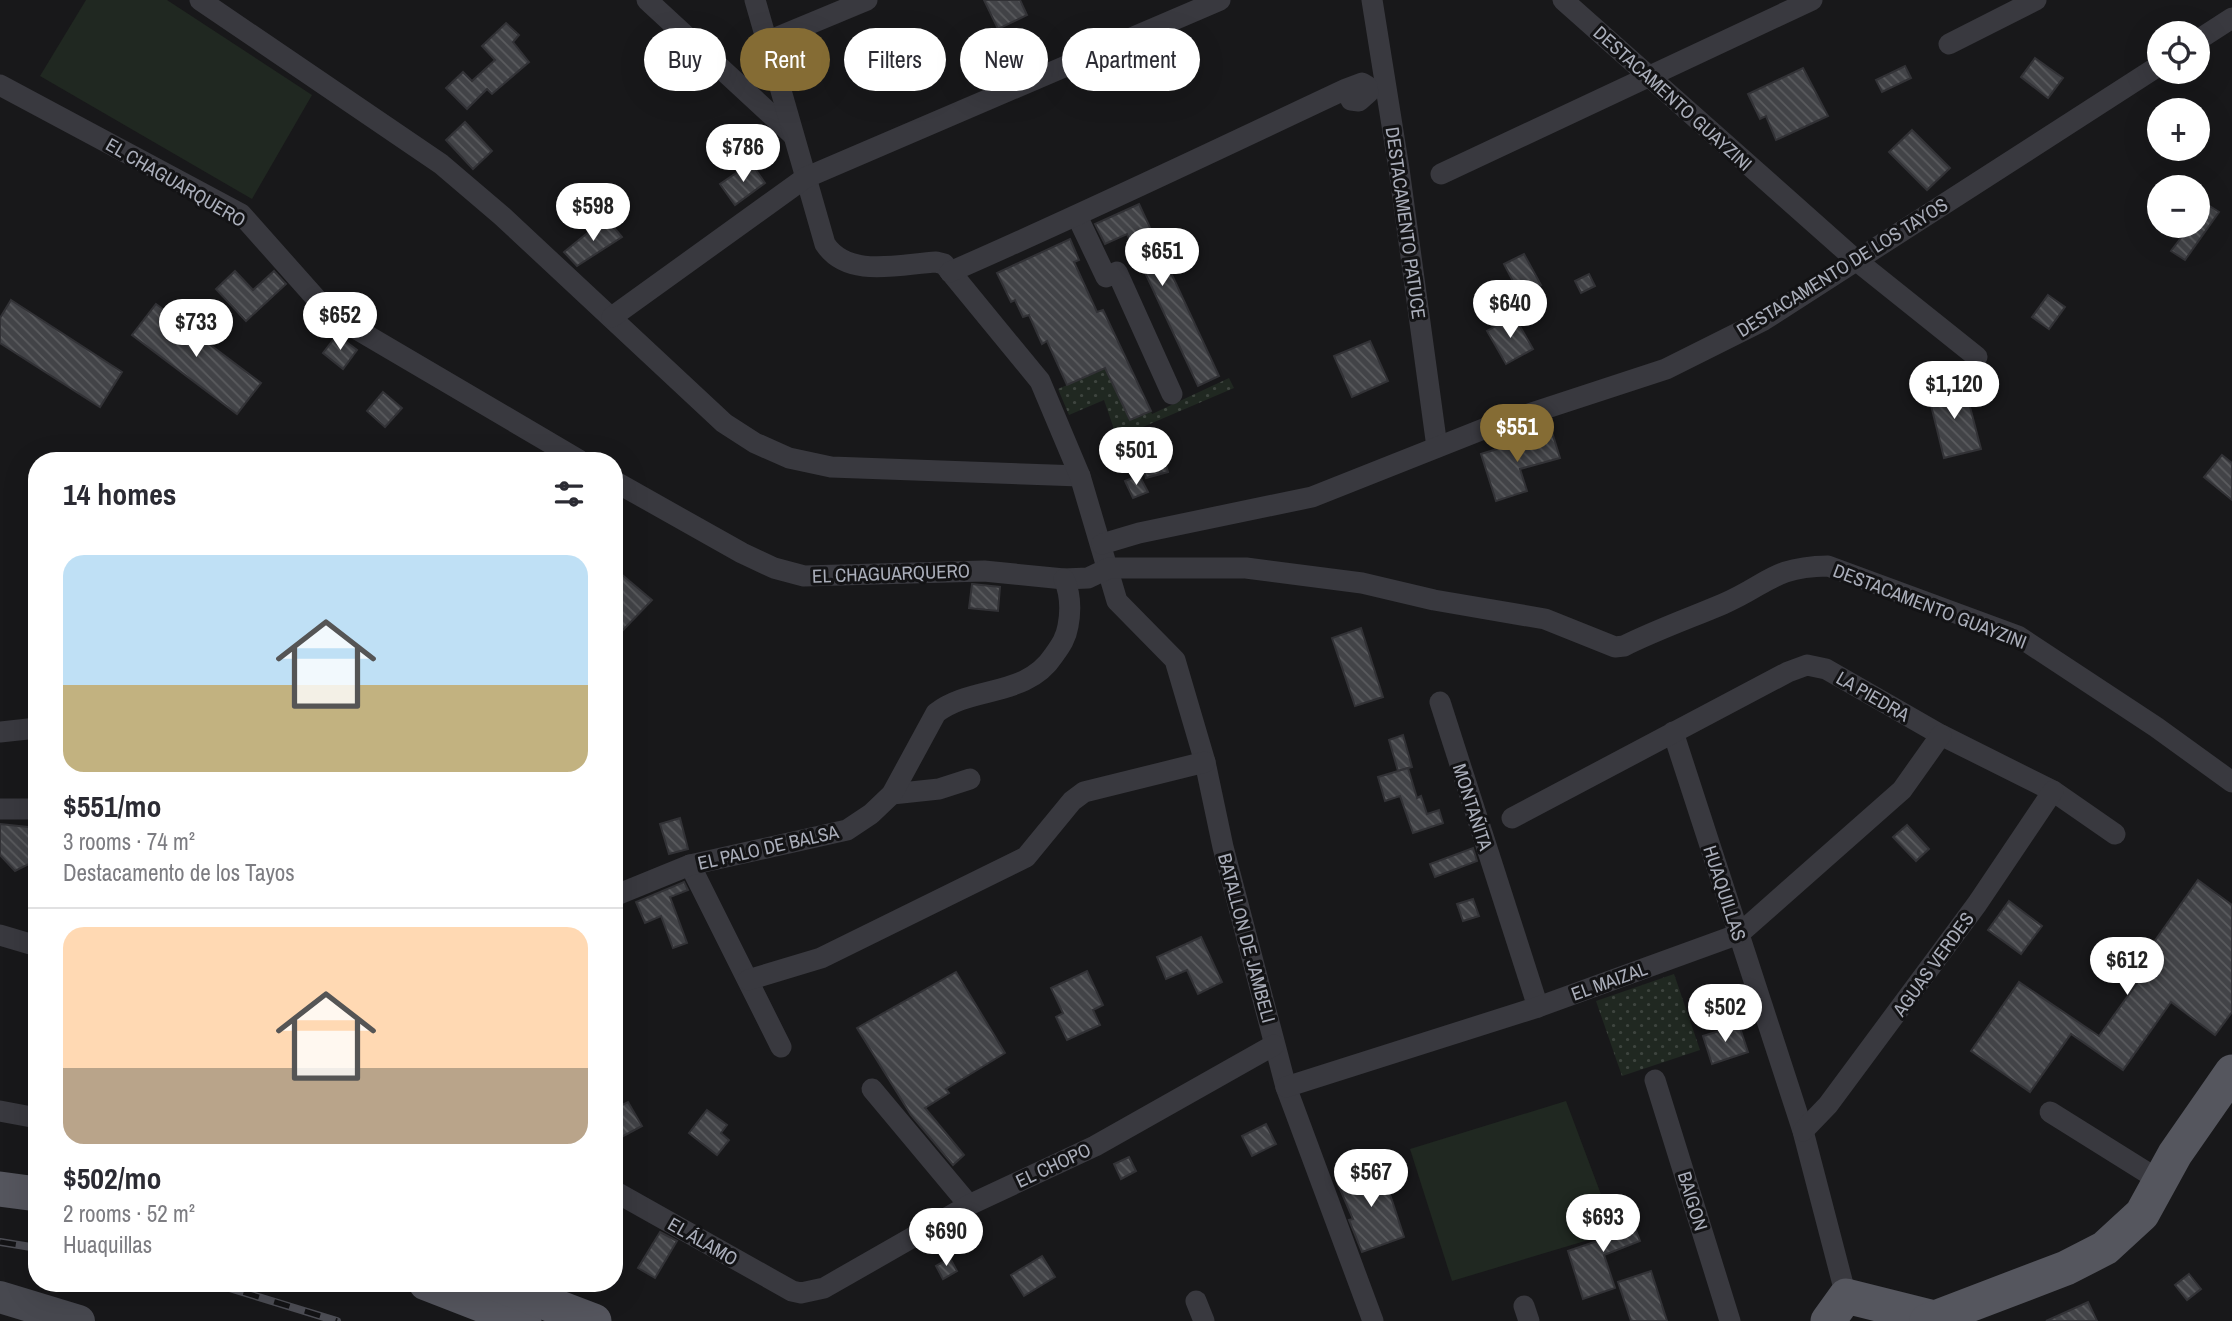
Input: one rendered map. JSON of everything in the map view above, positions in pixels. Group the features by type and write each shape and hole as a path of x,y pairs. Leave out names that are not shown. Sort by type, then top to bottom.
{"main road":[{"path":"1838,1313 1930,1320 2066,1268 2105,1248 2142,1214 2162,1182 2175,1154 2232,1072"},
{"path":"1975,1321 2101,1269 2134,1248 2161,1217 2232,1103"},
{"path":"0,1170 28,1173"},
{"path":"0,1189 28,1193"},
{"path":"449,1292 523,1321"},
{"path":"518,1292 594,1321"}],"street":[{"path":"200,0 441,164 612,317 724,423 755,443 789,458 831,467 1080,476"},
{"path":"647,0 792,134"},
{"path":"755,0 762,28"},
{"path":"800,28 867,0"},
{"path":"612,317 805,178 1220,0"},
{"name":"DESTACAMENTO PATUCE","path":"1372,0 1399,169 1437,447"},
{"name":"DESTACAMENTO GUAYZINI","path":"1563,0 1857,261 1977,357"},
{"path":"1441,174 1812,0"},
{"path":"1949,44 2036,0"},
{"path":"2210,32 2232,18"},
{"name":"DESTACAMENTO DE LOS TAYOS","path":"1102,544 1139,533 1312,497 1486,428 1666,369 1764,320 2147,73"},
{"name":"EL CHAGUARQUERO","path":"0,85 241,214 329,313 565,452"},
{"path":"780,91 822,239 833,254 859,267 936,262 944,264 950,272 1077,216 1346,89"},
{"path":"1077,216 1106,276 1117,272 1172,394"},
{"name":"BATALLON DE JAMBELI","path":"950,272 1040,381 1080,476 1118,601 1175,660 1205,762 1223,846 1286,1087 1373,1321"},
{"name":"EL CHAGUARQUERO","path":"623,486 743,553 774,568 804,576 984,571 1064,579 1088,578 1109,568"},
{"name":"DESTACAMENTO GUAYZINI","path":"1109,568 1246,568 1362,583 1434,600 1545,619 1615,647 1727,602 1775,574 1799,566 1828,566 2018,636 2114,698 2232,782"},
{"name":"EL PALO DE BALSA","path":"623,892 690,865 847,830 871,814 891,794 936,713 945,706 1001,691 1028,680 1047,666 1066,637 1071,611 1069,589 1064,579"},
{"name":"LA PIEDRA","path":"1512,818 1672,732 1788,672 1807,665 1826,669 1941,735 2053,791 2115,834"},
{"name":"MONTAÑITA","path":"1440,702 1538,1007"},
{"path":"0,732 28,729"},
{"name":"HUAQUILLAS","path":"1672,732 1803,1131 1838,1313"},
{"name":"EL MAIZAL","path":"1286,1087 1538,1007 1739,934 1902,790 1941,735"},
{"path":"748,980 821,958 1026,857 1072,801 1084,792 1205,762"},
{"path":"891,794 939,789 970,779"},
{"name":"AGUAS VERDES","path":"1803,1131 1829,1105 1977,904 2053,791"},
{"path":"0,809 28,808"},
{"path":"690,865 781,1047"},
{"path":"0,935 28,943"},
{"name":"EL CHOPO","path":"792,1290 801,1293 824,1288 969,1205 1095,1146 1274,1045"},
{"name":"BAIGON","path":"1655,1080 1730,1321"},
{"path":"872,1089 969,1205"},
{"path":"0,1111 28,1116"},
{"path":"2050,1112 2162,1182"},
{"name":"EL ÁLAMO","path":"623,1196 792,1290"},
{"path":"0,1297 79,1321"},
{"path":"1196,1301 1204,1321"},
{"path":"1838,1313 1871,1309 1878,1321"}],"shaded area":[{"path":"86,0 167,0 312,95 252,199 40,76"},
{"path":"1105,368 1130,420 1151,411 1152,414 1229,378 1234,388 1117,438 1104,400 1069,415 1058,389"},
{"path":"1674,974 1700,1050 1622,1076 1596,1001"},
{"path":"1566,1101 1615,1232 1452,1281 1410,1149"}],"building":[{"path":"984,0 1020,0 1027,15 998,28"},
{"path":"506,23 519,35 513,42 529,62 492,94 487,89 467,109 446,88 463,72 472,81 495,60 482,46"},
{"path":"2035,58 2063,78 2048,98 2021,77"},
{"path":"1905,66 1911,78 1882,92 1876,80"},
{"path":"1803,68 1828,116 1776,140 1766,116 1760,119 1748,94"},
{"path":"465,122 492,151 473,169 446,140"},
{"path":"1912,130 1950,168 1927,190 1889,152"},
{"path":"751,163 765,183 735,205 720,184"},
{"path":"1139,204 1219,376 1198,386 1127,234 1105,244 1095,224"},
{"path":"2210,206 2219,212 2210,225"},
{"path":"606,218 622,237 577,266 564,252"},
{"path":"2181,238 2201,238 2185,260 2171,251"},
{"path":"1070,239 1079,260 1074,262 1097,312 1103,310 1151,411 1130,420 1105,368 1067,385 1047,341 1042,344 1029,315 1023,317 1015,300 1011,302 997,273"},
{"path":"1524,254 1541,285 1520,295 1504,264"},
{"path":"235,271 253,290 274,271 286,284 246,321 216,289"},
{"path":"1589,274 1595,286 1581,293 1575,281"},
{"path":"2048,295 2065,307 2049,329 2032,317"},
{"path":"11,300 122,372 100,407 0,343 0,318"},
{"path":"156,304 261,383 237,414 132,335"},
{"path":"1514,316 1533,349 1506,364 1487,331"},
{"path":"337,335 357,350 343,369 323,353"},
{"path":"1370,341 1388,381 1352,397 1334,356"},
{"path":"1964,384 1981,449 1944,458 1928,393"},
{"path":"383,392 402,408 385,427 367,411"},
{"path":"1552,432 1560,458 1520,469 1527,491 1496,501 1481,454"},
{"path":"1163,454 1168,472 1146,478 1141,460"},
{"path":"2222,455 2232,463 2232,500 2204,477"},
{"path":"1139,475 1148,492 1133,498 1125,481"},
{"path":"623,576 652,600 623,630"},
{"path":"972,584 1000,587 998,611 969,608"},
{"path":"1361,628 1383,697 1355,706 1332,638"},
{"path":"1403,735 1412,767 1398,771 1389,740"},
{"path":"1408,768 1417,798 1421,796 1427,814 1439,810 1443,823 1413,833 1400,796 1385,801 1378,777"},
{"path":"680,818 688,849 669,854 660,824"},
{"path":"0,824 28,827 28,864 15,871 0,855"},
{"path":"1907,825 1929,849 1916,861 1893,837"},
{"path":"1473,848 1477,861 1435,877 1430,864"},
{"path":"2198,880 2232,905 2232,1012 2215,1035 2171,1002 2123,1070 2071,1034 2030,1092 1971,1051 2019,982 2099,1036 2140,979 2132,973"},
{"path":"684,882 688,890 670,897 687,943 673,948 661,916 645,923 636,902"},
{"path":"1473,899 1479,916 1463,921 1457,904"},
{"path":"2009,901 2042,926 2021,954 1988,930"},
{"path":"1201,937 1222,982 1198,994 1187,970 1166,979 1157,957"},
{"path":"1087,971 1103,1005 1093,1010 1100,1025 1067,1040 1056,1017 1063,1013 1051,988"},
{"path":"956,972 1005,1053 946,1089 949,1093 925,1108 964,1155 953,1165 911,1115 857,1028"},
{"path":"1739,1025 1748,1052 1712,1064 1703,1036"},
{"path":"628,1102 642,1126 623,1136 623,1104"},
{"path":"707,1110 727,1125 721,1133 729,1140 717,1155 689,1133"},
{"path":"1266,1124 1276,1144 1252,1156 1242,1136"},
{"path":"1129,1157 1136,1171 1121,1179 1114,1164"},
{"path":"1380,1164 1404,1237 1362,1252 1349,1220 1353,1219 1337,1182"},
{"path":"1624,1199 1640,1241 1604,1255 1615,1288 1583,1299 1568,1251 1618,1234 1608,1205"},
{"path":"660,1232 677,1241 655,1278 638,1268"},
{"path":"1042,1256 1055,1277 1024,1296 1011,1275"},
{"path":"950,1258 957,1271 943,1279 936,1266"},
{"path":"1651,1271 1667,1321 1631,1321 1618,1282"},
{"path":"2189,1274 2201,1289 2187,1300 2175,1285"},
{"path":"2088,1302 2097,1321 2046,1321"}],"railway":[{"path":"0,1242 28,1247"},
{"path":"242,1292 337,1321"}]}
